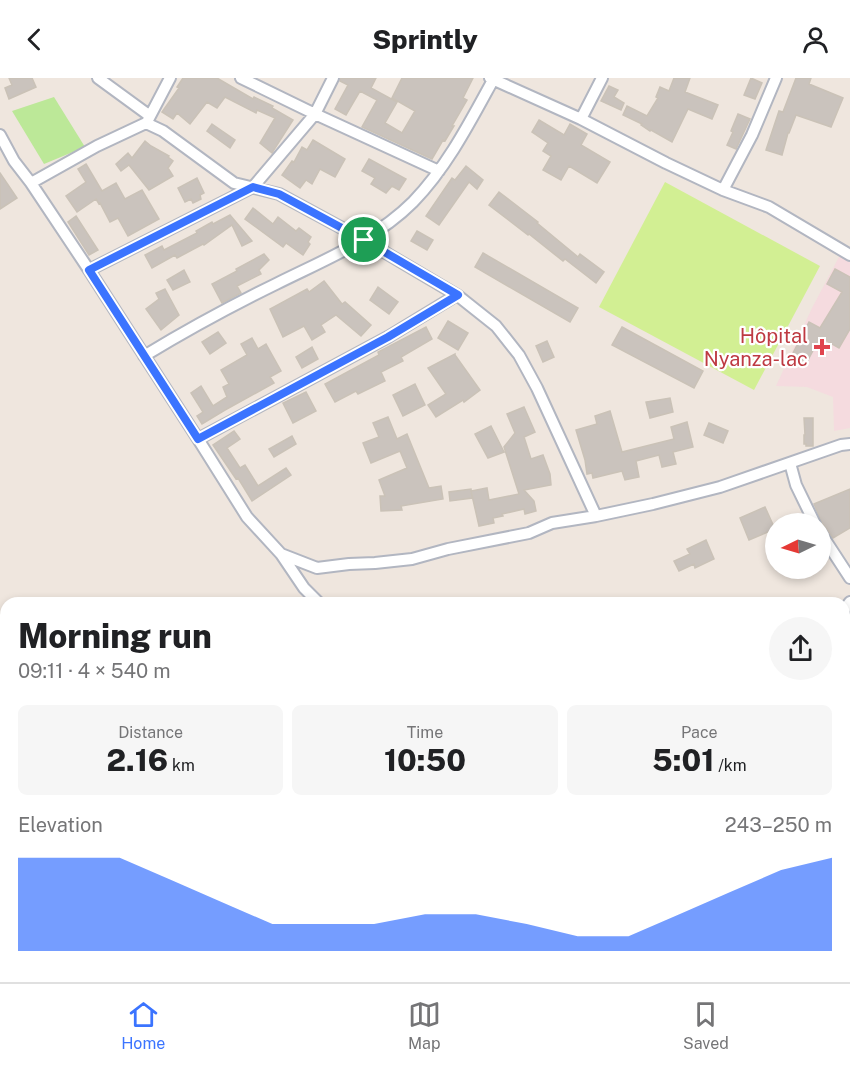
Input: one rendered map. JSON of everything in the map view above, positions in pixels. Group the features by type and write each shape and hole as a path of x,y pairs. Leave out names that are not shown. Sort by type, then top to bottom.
{"street":[{"path":"98,78 163,131 234,183 279,194 364,240 458,295 496,326 519,355 537,388 596,516"},
{"path":"31,183 148,119 170,78"},
{"path":"241,78 439,171"},
{"path":"89,270 253,187 315,114 333,78"},
{"path":"581,119 602,78"},
{"path":"723,190 752,135 776,78"},
{"path":"144,356 194,327 364,240 401,214 439,171 492,79 581,119 723,190 769,207 850,255"},
{"path":"0,135 14,161 89,270 247,518 281,554 304,588 313,597"},
{"path":"198,439 388,337 458,295"},
{"path":"281,554 317,568 412,559 448,549 529,533 552,524 653,504 720,487 841,445 850,444"},
{"path":"790,463 796,484 810,513"},
{"path":"831,549 850,578"}],"shaded area":[{"name":"Hôpital Nyanza-lac","path":"840,255 850,262 850,428 834,431 833,397 807,387 776,386 812,308"}],"green space":[{"path":"54,97 85,147 44,164 12,111"},
{"path":"665,182 820,266 754,390 599,307"}],"building":[{"path":"9,78 32,78 36,87 9,99 5,88 12,85"},
{"path":"183,78 217,78 253,99 254,97 273,106 272,108 293,120 272,153 260,143 275,118 257,110 256,113 225,97 217,108 207,102 190,124 177,113 173,119 162,112 179,88 177,87"},
{"path":"340,78 376,78 371,88 397,102 385,123 402,133 415,111 392,98 402,78 473,78 463,98 467,100 452,126 454,126 432,159 362,127 377,100 360,91 346,115 335,109 348,85 340,81"},
{"path":"674,78 690,78 685,92 718,105 712,119 688,109 672,142 623,115 627,106 647,116 658,98 656,97 660,87 669,91"},
{"path":"751,78 762,83 755,99 744,95"},
{"path":"796,78 811,78 809,84 843,98 831,127 796,115 782,155 766,150 779,111 783,112"},
{"path":"609,86 618,90 614,97 624,103 621,110 601,101"},
{"path":"738,114 750,119 736,149 727,145"},
{"path":"539,120 564,135 570,124 587,134 581,145 610,162 597,183 569,166 561,180 543,170 551,156 543,151 548,143 532,132"},
{"path":"212,124 235,140 230,148 207,131"},
{"path":"313,140 345,159 335,177 320,169 312,184 306,180 300,188 282,175 292,161 294,162 302,147 307,150"},
{"path":"145,141 173,161 168,168 173,176 149,190 129,165 121,171 116,164 128,153 132,158"},
{"path":"369,159 406,179 399,190 392,186 386,193 371,184 375,178 362,171"},
{"path":"86,164 102,191 116,183 125,199 142,190 159,219 128,236 118,218 110,222 96,199 77,212 66,196 86,182 78,169"},
{"path":"466,166 483,180 477,189 469,182 439,225 426,216 452,178 455,180"},
{"path":"0,173 17,198 0,209"},
{"path":"197,178 204,193 200,195 201,199 193,203 191,199 185,202 178,188"},
{"path":"499,192 578,257 580,254 604,272 596,283 489,205"},
{"path":"253,208 273,224 278,217 296,231 299,228 311,237 308,242 310,244 303,255 286,243 283,247 245,219"},
{"path":"230,215 252,241 242,246 232,225 204,245 177,258 175,255 152,268 145,255 162,246 164,250 197,233 196,231 212,222 213,224"},
{"path":"76,216 98,250 89,255 68,222"},
{"path":"417,231 433,240 427,250 411,241"},
{"path":"483,253 578,308 570,322 475,267"},
{"path":"264,254 269,260 259,270 261,274 237,286 241,293 222,303 212,284"},
{"path":"835,269 850,277 850,329 839,348 820,337 807,362 792,355 809,322 820,328 842,292 827,284"},
{"path":"184,270 190,282 173,290 167,280"},
{"path":"324,281 342,304 345,302 371,325 361,336 336,315 321,325 325,332 312,340 304,326 283,337 270,309 307,289 309,292"},
{"path":"378,287 398,302 389,314 370,300"},
{"path":"165,289 179,315 161,330 146,309 159,299 156,293"},
{"path":"448,321 468,333 458,350 438,338"},
{"path":"426,327 432,339 401,357 403,361 381,372 385,381 358,394 356,391 335,402 325,384 379,355 378,352"},
{"path":"622,327 703,371 694,388 612,345"},
{"path":"218,332 226,343 210,354 202,342"},
{"path":"252,338 258,349 266,344 281,371 270,377 274,383 202,424 197,416 203,412 191,393 201,386 213,406 227,397 223,387 229,384 221,370 247,355 241,344"},
{"path":"547,341 554,357 543,362 536,346"},
{"path":"312,347 318,359 302,368 296,357"},
{"path":"455,354 480,390 464,402 463,400 436,417 428,405 446,394 428,368"},
{"path":"415,384 425,405 403,416 393,395"},
{"path":"306,392 316,411 293,423 283,403"},
{"path":"670,398 673,412 650,418 646,402"},
{"path":"524,407 535,432 524,437 531,459 543,455 550,474 551,485 524,490 534,501 536,511 525,514 524,509 502,514 503,516 493,518 494,523 479,526 471,491 487,488 489,500 519,494 504,447 515,433 507,414"},
{"path":"610,411 622,452 674,439 671,427 687,422 693,447 673,452 676,464 662,467 659,455 636,461 639,477 625,480 622,471 593,478 592,473 587,474 576,430 597,424 595,416"},
{"path":"388,417 397,439 407,434 429,488 441,486 443,499 401,506 402,510 381,511 380,496 385,496 379,480 407,468 400,451 371,463 363,443 379,437 373,423"},
{"path":"804,418 813,418 813,446 804,444"},
{"path":"709,423 728,431 723,443 704,435"},
{"path":"491,426 504,452 488,458 475,434"},
{"path":"234,431 240,439 227,448 240,468 245,465 258,486 286,468 291,475 252,501 213,445"},
{"path":"292,436 296,444 274,457 269,449"},
{"path":"471,489 472,498 450,501 449,492"},
{"path":"850,489 850,528 833,538 831,513 818,513 814,504"},
{"path":"765,507 768,513 765,513 765,533 749,540 740,518"},
{"path":"706,540 714,559 695,568 694,564 679,571 674,561 690,554 687,549"}],"place":[{"name":"Hôpital Nyanza-lac","path":"822,347"}],"route":[{"path":"253,187 279,194 364,240 458,295 388,337 198,439 89,270 253,187"}]}
